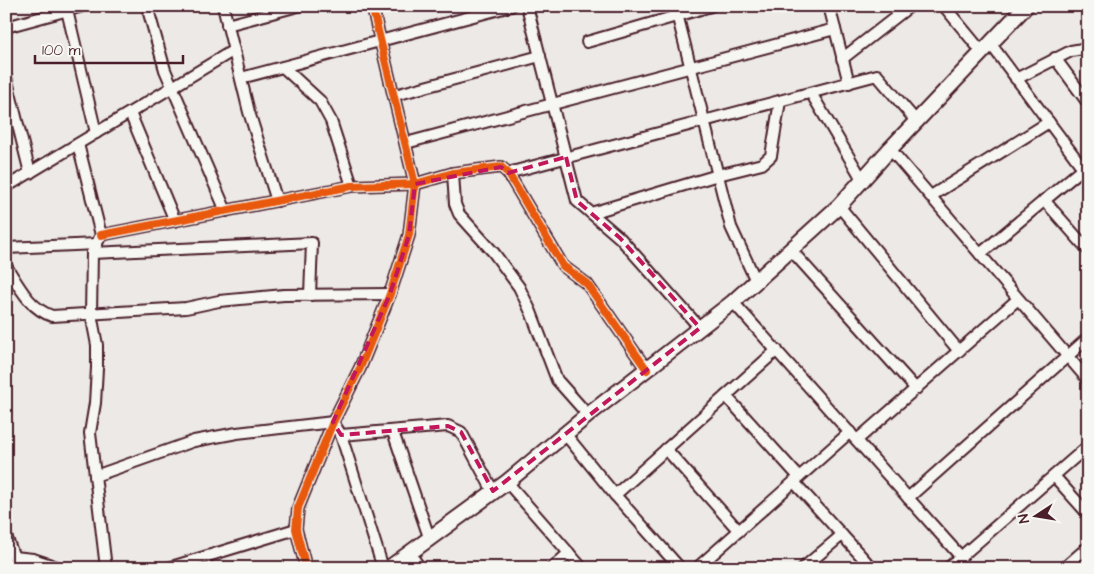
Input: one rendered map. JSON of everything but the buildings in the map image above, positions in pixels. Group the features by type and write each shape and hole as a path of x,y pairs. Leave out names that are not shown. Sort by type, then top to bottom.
{"main road":[{"path":"389,568 507,482 588,415 733,302 839,206 1020,8"}],"street":[{"path":"6,27 67,8 83,6"},
{"path":"147,6 165,70 226,211"},
{"path":"223,6 249,112 277,201"},
{"path":"227,25 298,6"},
{"path":"306,568 296,529 298,508 333,422 360,368 390,294 409,235 415,184 372,6"},
{"path":"241,78 511,6"},
{"path":"527,6 577,201 620,238 700,328"},
{"path":"587,42 677,11 712,6"},
{"path":"829,6 849,83"},
{"path":"842,59 910,6"},
{"path":"944,6 1016,79 1085,166 980,254"},
{"path":"67,8 96,133"},
{"path":"677,11 731,226 756,281"},
{"path":"406,143 835,29"},
{"path":"1016,79 1071,51 1088,48"},
{"path":"6,187 234,50"},
{"path":"395,95 540,56"},
{"path":"1055,58 1088,103"},
{"path":"283,67 320,101 331,122 352,186"},
{"path":"508,173 877,76 916,121"},
{"path":"6,78 30,173"},
{"path":"811,93 862,180"},
{"path":"591,213 718,175 762,164 770,156 780,101"},
{"path":"130,113 175,221"},
{"path":"931,196 1049,122"},
{"path":"78,144 96,244 92,314 97,345 95,403 90,432 106,568"},
{"path":"890,149 1088,380"},
{"path":"96,244 175,221 352,186 415,184 453,173 501,167 508,173 563,266 587,284 647,370"},
{"path":"453,173 455,204 459,214 494,253 519,287 531,312 557,380 588,415"},
{"path":"1044,200 1088,250"},
{"path":"839,206 959,351"},
{"path":"6,248 96,244 312,243 310,295"},
{"path":"791,250 916,389"},
{"path":"6,266 31,304 52,316 186,308 219,301 284,295 390,294"},
{"path":"857,440 1018,299"},
{"path":"733,302 961,556"},
{"path":"908,498 1088,338"},
{"path":"615,495 777,350"},
{"path":"726,396 842,535 872,568"},
{"path":"333,422 341,436 383,568"},
{"path":"95,476 194,441 237,433 333,422"},
{"path":"341,436 448,426 461,432 493,491"},
{"path":"393,432 429,537"},
{"path":"697,568 850,432"},
{"path":"566,435 615,495 680,568"},
{"path":"948,568 1088,446"},
{"path":"666,449 739,530"},
{"path":"1054,476 1088,514"},
{"path":"507,482 582,568"},
{"path":"168,568 181,566 296,529"},
{"path":"803,568 842,535"},
{"path":"7,542 18,568"},
{"path":"1064,568 1088,547"},
{"path":"409,552 420,568"},
{"path":"552,568 569,553"},
{"path":"14,557 33,559 60,568"}],"highlighted area":[{"path":"566,157 577,201 620,238 700,328 493,491 461,432 448,426 341,435 333,422 390,294 409,235 415,184 501,167 508,173"}],"cycle path":[{"path":"306,568 296,529 298,508 333,422 360,368 390,294 409,235 415,184 372,6"},
{"path":"101,235 352,186 415,184 453,173 501,167 508,173 563,266 587,284 647,370"}]}
